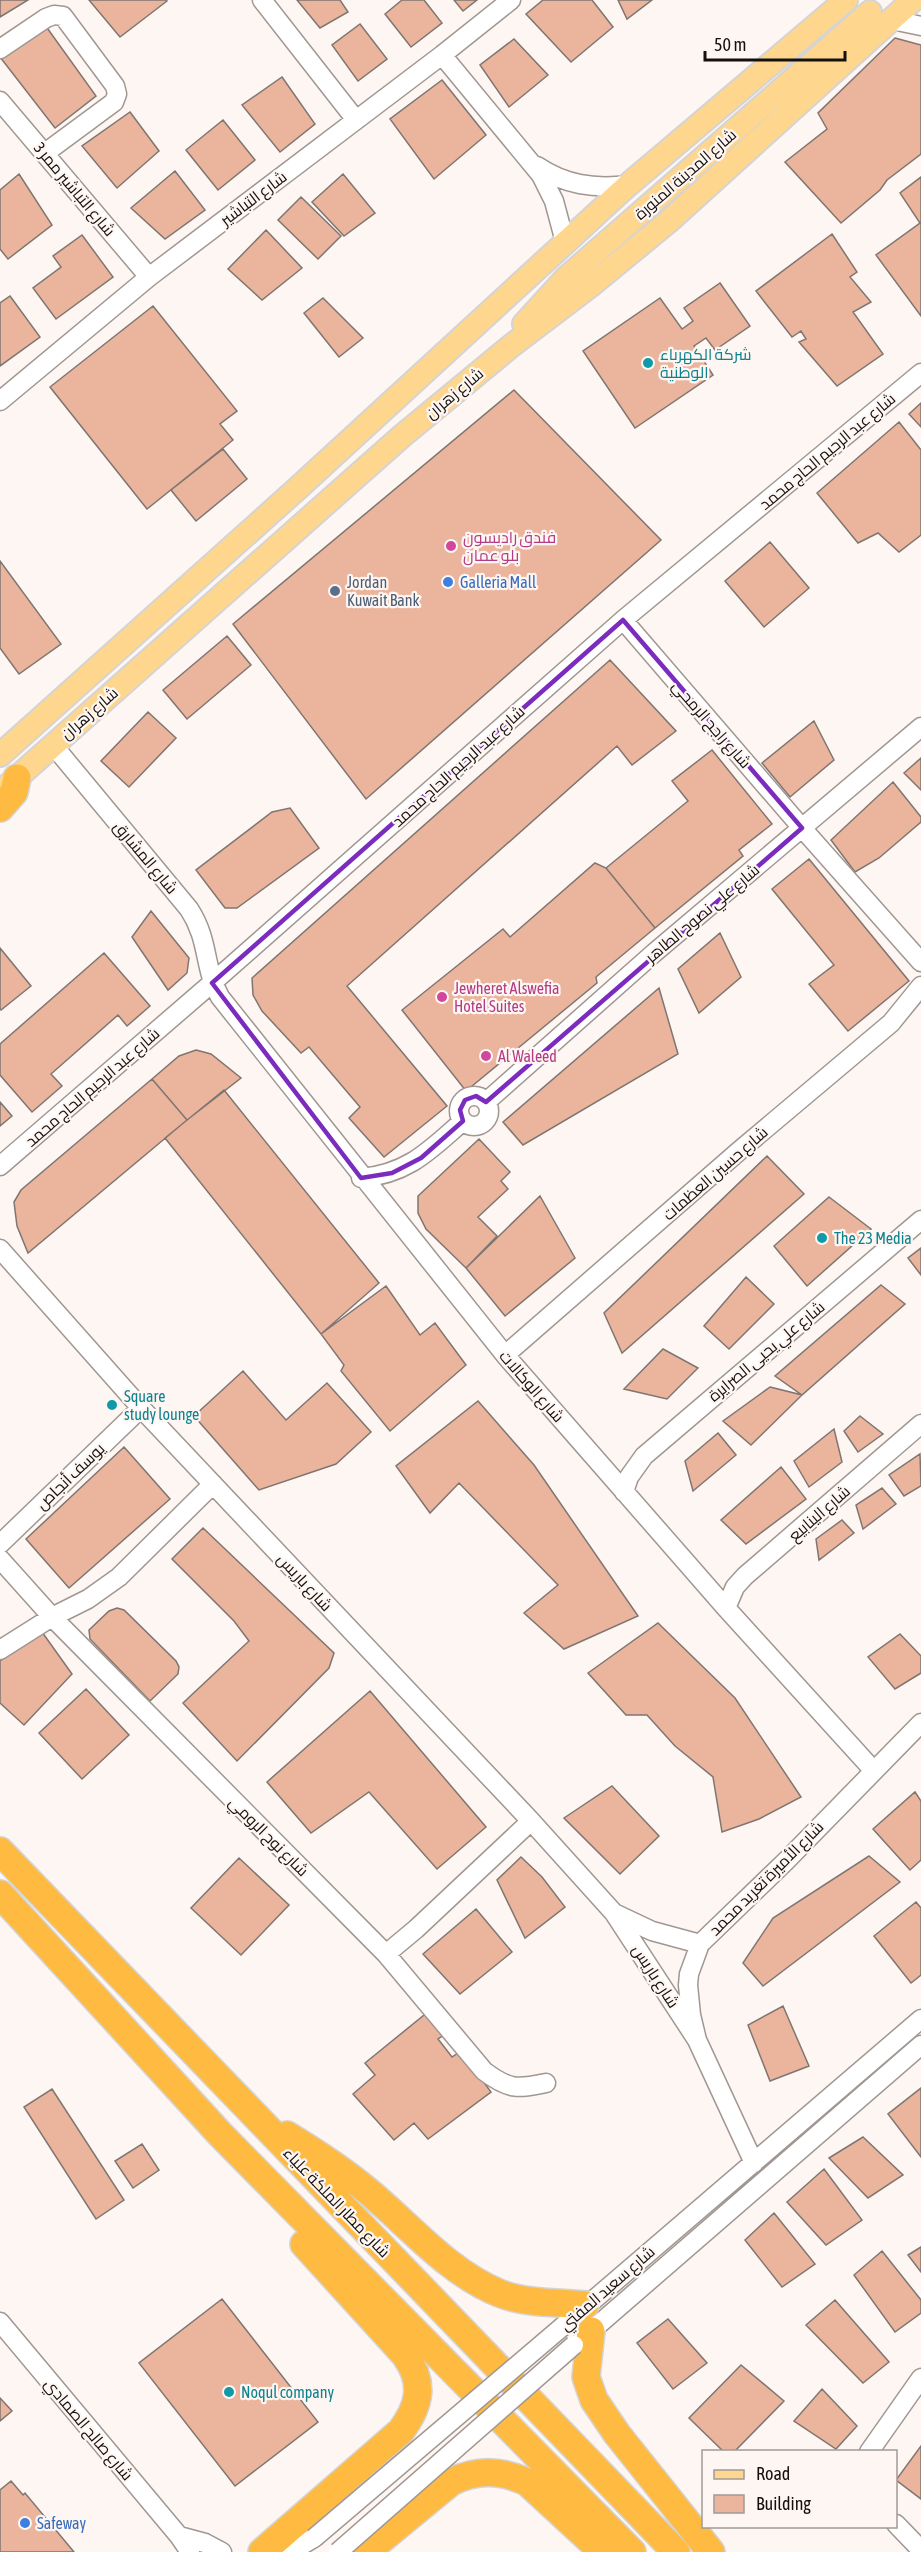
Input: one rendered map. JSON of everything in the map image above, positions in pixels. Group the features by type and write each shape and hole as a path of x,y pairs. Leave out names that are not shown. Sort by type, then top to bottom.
{"highway":[{"path":"0,808 14,792 9,785"},
{"path":"0,1831 17,1851 36,1888"},
{"name":"شارع مطار الملكة علياء","path":"0,1851 676,2552"},
{"path":"1,1895 220,2134 632,2552"},
{"path":"252,2114 343,2172 369,2192 406,2228 483,2286 501,2294 526,2300 585,2305"},
{"path":"220,2134 268,2205 405,2355 415,2372 418,2384 415,2411 401,2431 262,2552"},
{"path":"582,2338 586,2377 594,2400 617,2434 711,2552"},
{"path":"366,2552 451,2482 465,2475 488,2472 513,2476 527,2482 603,2552"}],"main road":[{"name":"شارع زهران","path":"0,754 298,488 628,185 846,0"},
{"name":"شارع زهران","path":"9,785 402,436 669,221 913,0"},
{"name":"شارع المدينة المنورة","path":"511,346 533,312 566,278 870,12"}],"street":[{"path":"262,0 356,120"},
{"name":"شارع التباشير","path":"0,401 149,277 442,55 510,0"},
{"path":"0,49 46,18 54,15 63,16 115,86 117,94 114,102 45,153"},
{"path":"892,20 921,26"},
{"path":"442,55 532,164 555,201 565,242"},
{"name":"شارع التباشير ممر 3","path":"0,101 149,277"},
{"path":"532,164 547,173 578,185 595,187 628,185"},
{"name":"شارع عبد الرحيم الحاج محمد","path":"0,1166 212,983 623,620 921,373"},
{"name":"شارع راجح الرمحي","path":"623,620 921,962"},
{"name":"شارع علي نصوح الطاهر","path":"361,1178 377,1177 407,1167 463,1121 473,1126 484,1123 489,1113 486,1102 654,953 921,727"},
{"name":"شارع المشارق","path":"53,745 189,909 199,924 204,939 212,983"},
{"name":"شارع الوكالات","path":"212,983 228,1008 361,1178 505,1355 726,1608 874,1771"},
{"name":"شارع حسين العظمات","path":"505,1355 739,1151 891,1023 921,986"},
{"name":"شارع علي يحيى الصرايرة","path":"624,1491 634,1468 644,1456 921,1220"},
{"name":"شارع باريس","path":"0,1249 141,1408 531,1821 614,1913 697,2040"},
{"name":"يوسف أنجاص","path":"0,1544 141,1408"},
{"name":"شارع الينابيع","path":"726,1608 735,1587 745,1576 921,1424"},
{"path":"0,1650 52,1617 88,1599 119,1577 213,1484"},
{"name":"شارع نوح الرومي","path":"0,1559 52,1617 386,1954 484,2071 503,2085 518,2088 546,2082"},
{"name":"شارع الأميرة تغريد محمد","path":"754,2163 697,2040 691,2015 688,1985 689,1974 700,1944 787,1860 921,1723"},
{"path":"386,1954 416,1929 531,1821"},
{"name":"شارع باريس","path":"614,1913 652,1931 700,1944"},
{"name":"شارع سعيد المفتي","path":"290,2552 314,2538 921,2019"},
{"name":"شارع سعيد المفتي","path":"338,2552 921,2045"},
{"name":"شارع صالح الصمادي","path":"0,2322 190,2552"},
{"path":"870,2450 921,2378"},
{"path":"897,2525 921,2550"},
{"path":"179,2536 205,2543 222,2552"}],"highlighted area":[{"path":"623,620 802,828 486,1102 476,1096 465,1100 460,1110 463,1121 421,1158 392,1173 361,1178 212,983"}],"building":[{"path":"0,0 28,0 0,17"},
{"path":"89,0 166,0 167,1 120,37"},
{"path":"297,0 340,0 348,12 320,28"},
{"path":"402,0 424,0 442,23 411,47 385,14"},
{"path":"454,0 477,0 463,11"},
{"path":"543,0 592,0 613,27 571,62 526,14"},
{"path":"618,0 652,0 627,19"},
{"path":"360,24 387,59 358,81 332,45"},
{"path":"45,25 96,96 55,128 0,57"},
{"path":"895,38 921,45 921,154 887,180 880,190 841,223 785,162 827,129 818,113"},
{"path":"514,39 548,75 509,107 480,65"},
{"path":"282,77 315,124 280,152 242,105"},
{"path":"442,80 486,135 434,179 390,119"},
{"path":"130,112 159,151 117,188 82,146"},
{"path":"223,120 255,160 218,190 186,150"},
{"path":"175,171 205,210 165,239 131,208"},
{"path":"19,174 52,225 8,259 0,249 0,190"},
{"path":"343,174 375,213 344,236 312,202"},
{"path":"921,177 921,316 876,255 920,223 900,193"},
{"path":"301,197 341,236 318,259 278,220"},
{"path":"266,230 302,268 262,300 228,269"},
{"path":"832,234 857,272 850,277 871,302 853,312 883,354 837,386 799,342 806,339 801,331 792,337 756,291"},
{"path":"82,235 113,277 56,319 33,288 61,267 53,256"},
{"name":"شركة الكهرباء الوطنية","path":"720,283 750,326 715,350 706,338 694,346 713,375 635,428 583,351 660,298 682,329 693,321 684,308"},
{"path":"10,296 40,337 0,366 0,303"},
{"path":"323,298 363,338 339,357 304,313"},
{"path":"153,306 237,411 220,424 233,440 147,509 50,387"},
{"name":"Galleria Mall","path":"514,390 661,540 366,799 233,624"},
{"path":"921,403 921,427 909,414"},
{"path":"899,422 921,450 921,535 899,552 878,533 858,543 817,493"},
{"path":"223,449 247,479 196,521 171,490"},
{"path":"770,542 809,588 764,627 725,581"},
{"path":"0,561 61,644 19,674 0,648"},
{"path":"227,636 251,665 187,719 163,690"},
{"path":"610,660 676,731 632,765 617,746 347,986 447,1106 384,1157 349,1118 360,1107 309,1047 301,1053 262,1011 253,995 252,978"},
{"path":"148,712 176,738 129,787 101,761"},
{"path":"814,721 834,760 790,797 762,763"},
{"path":"712,750 772,824 739,850 743,856 655,928 606,868 688,801 672,781"},
{"path":"921,758 921,790 904,773"},
{"path":"893,782 921,817 921,822 879,858 855,872 831,840"},
{"path":"290,808 319,848 237,908 225,908 196,870 272,812"},
{"path":"809,859 909,981 848,1031 809,984 834,965 772,889"},
{"path":"595,863 606,868 655,928 596,977 597,983 466,1091 402,1010 503,929 510,937"},
{"path":"151,911 189,958 187,973 168,990 132,937"},
{"path":"720,933 741,977 699,1013 678,969"},
{"path":"0,948 31,986 1,1010 0,1009"},
{"path":"104,953 150,1006 127,1026 118,1015 51,1074 62,1086 32,1112 0,1075 0,1044"},
{"path":"659,988 678,1054 523,1145 503,1122"},
{"path":"196,1050 211,1054 241,1078 187,1120 152,1079 179,1056"},
{"path":"152,1079 187,1120 28,1253 17,1226 14,1202 21,1190"},
{"path":"224,1090 379,1283 321,1334 165,1138"},
{"path":"0,1102 12,1116 0,1126"},
{"path":"479,1139 510,1172 501,1181 508,1189 478,1217 497,1236 466,1268 426,1229 418,1213 418,1196"},
{"path":"767,1156 804,1194 622,1353 604,1313"},
{"path":"540,1196 575,1258 505,1316 466,1268"},
{"name":"The 23 Media","path":"829,1197 871,1229 807,1286 774,1246"},
{"path":"921,1248 921,1275 908,1258"},
{"path":"746,1277 774,1304 729,1349 704,1326"},
{"path":"881,1285 905,1304 802,1395 775,1376"},
{"path":"386,1286 420,1335 435,1323 466,1365 390,1431 341,1371 344,1365 321,1334"},
{"path":"663,1349 698,1368 667,1399 624,1389"},
{"path":"243,1371 286,1420 327,1383 371,1432 336,1464 259,1490 194,1416"},
{"path":"770,1387 802,1395 751,1445 723,1421"},
{"path":"478,1401 534,1465 638,1616 564,1649 524,1613 558,1585 459,1483 430,1513 396,1466"},
{"path":"860,1416 883,1434 858,1452 844,1431"},
{"path":"834,1429 842,1462 809,1487 794,1461"},
{"path":"718,1433 736,1455 693,1491 685,1461"},
{"path":"124,1447 170,1499 69,1588 26,1539"},
{"path":"920,1454 921,1486 904,1496 889,1475"},
{"path":"781,1467 806,1499 746,1544 721,1520"},
{"path":"882,1488 896,1504 863,1529 856,1505"},
{"path":"842,1520 854,1533 819,1560 816,1539"},
{"path":"203,1528 334,1653 329,1668 237,1761 183,1703 249,1641 234,1621 172,1559"},
{"path":"117,1608 124,1610 176,1661 179,1667 178,1674 150,1701 90,1639 89,1630 109,1611"},
{"path":"658,1623 735,1698 801,1797 759,1819 722,1832 713,1777 675,1746 647,1715 626,1715 588,1673"},
{"path":"42,1632 72,1674 24,1725 0,1703 0,1661"},
{"path":"900,1634 921,1656 921,1673 895,1689 868,1657"},
{"path":"86,1689 129,1735 82,1779 39,1733"},
{"path":"370,1691 486,1827 437,1869 369,1792 311,1833 267,1782"},
{"path":"612,1786 659,1836 620,1874 564,1818"},
{"path":"915,1792 921,1801 921,1860 910,1870 873,1829"},
{"path":"869,1856 900,1882 763,1986 743,1963 773,1918"},
{"path":"521,1857 542,1877 565,1907 525,1938 497,1880"},
{"path":"239,1858 289,1905 241,1955 191,1908"},
{"path":"916,1902 921,1908 921,1975 911,1983 874,1936"},
{"path":"476,1909 512,1952 460,1994 423,1954"},
{"path":"783,2006 809,2066 770,2081 748,2025"},
{"path":"429,2011 447,2033 438,2039 452,2057 461,2051 491,2092 428,2139 414,2123 394,2140 353,2094 375,2075 365,2063"},
{"path":"921,2088 921,2157 888,2114"},
{"path":"52,2089 124,2200 96,2219 24,2107"},
{"path":"863,2137 903,2175 868,2198 829,2158"},
{"path":"142,2144 159,2170 133,2188 115,2161"},
{"path":"824,2169 862,2220 826,2245 787,2202"},
{"path":"774,2213 815,2264 782,2287 745,2240"},
{"path":"921,2247 921,2272 908,2255"},
{"path":"882,2251 921,2300 921,2313 895,2332 854,2275"},
{"name":"Noqul company","path":"222,2299 318,2422 235,2486 139,2363"},
{"path":"835,2300 889,2362 863,2383 806,2325"},
{"path":"668,2319 707,2363 673,2389 637,2343"},
{"path":"741,2365 784,2401 736,2450 722,2450 689,2418"},
{"path":"822,2389 857,2426 836,2449 794,2421"},
{"path":"0,2398 12,2411 0,2421"},
{"path":"921,2446 921,2499 897,2479"},
{"name":"Safeway","path":"11,2481 23,2495 25,2493 74,2552 0,2552 0,2490"}],"place":[{"name":"شركة الكهرباء الوطنية","path":"648,363"},
{"name":"فندق راديسون بلو عمان","path":"451,546"},
{"name":"Galleria Mall","path":"448,582"},
{"name":"Jordan Kuwait Bank","path":"335,591"},
{"name":"Jewheret Alswefia Hotel Suites","path":"442,997"},
{"name":"Al Waleed","path":"486,1056"},
{"name":"The 23 Media","path":"822,1238"},
{"name":"Square study lounge","path":"112,1405"},
{"name":"Noqul company","path":"229,2392"},
{"name":"Safeway","path":"25,2523"}]}
